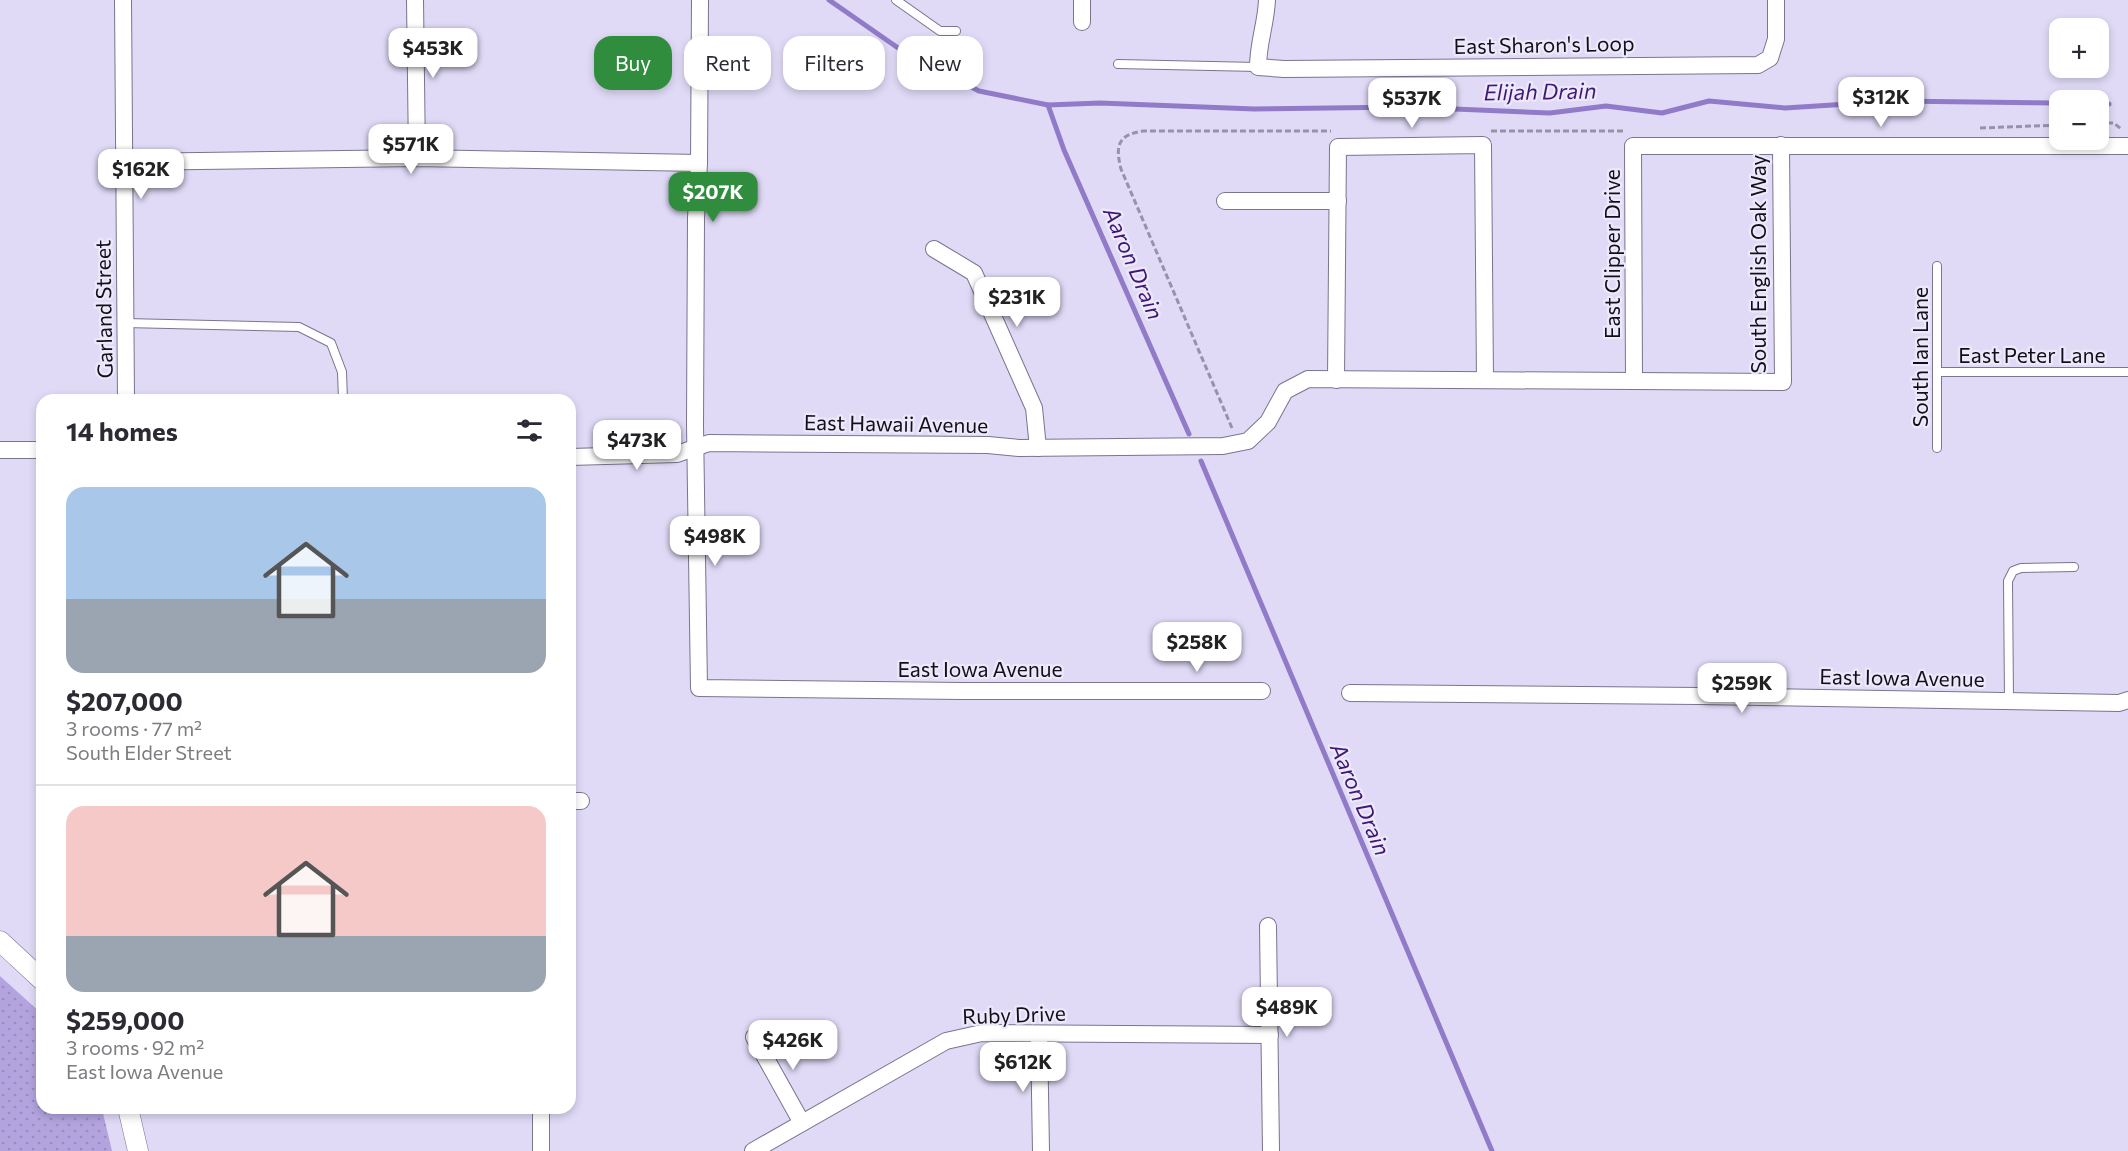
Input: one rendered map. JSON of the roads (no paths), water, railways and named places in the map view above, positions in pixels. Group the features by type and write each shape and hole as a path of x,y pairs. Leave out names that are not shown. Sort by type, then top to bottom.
{"street":[{"name":"Garland Street","path":"123,0 126,394"},
{"path":"416,0 417,158"},
{"path":"696,447 696,218 699,163 700,0"},
{"path":"1082,0 1082,22"},
{"path":"1258,67 1258,46 1266,17 1267,0"},
{"name":"East Sharon's Loop","path":"1258,67 1284,69 1758,65 1770,58 1776,39 1776,0"},
{"path":"1485,380 1483,145 1338,147 1336,380 1634,381"},
{"name":"South English Oak Way","path":"1634,381 1783,382 1781,145"},
{"name":"East Clipper Drive","path":"1634,381 1633,146 2128,146"},
{"path":"124,162 417,158 699,163"},
{"path":"1225,201 1338,201"},
{"path":"934,249 974,273 1034,408 1038,448"},
{"name":"East Hawaii Avenue","path":"576,456 591,454 677,454 709,443 988,445 1038,448 1224,447 1248,441 1268,422 1285,390 1308,380 1336,380"},
{"name":"East Iowa Avenue","path":"696,447 699,688 1262,691"},
{"path":"0,450 36,450"},
{"name":"East Iowa Avenue","path":"1350,693 2119,703 2128,700"},
{"path":"1268,926 1271,1151"},
{"path":"0,941 36,974"},
{"name":"Ruby Drive","path":"753,1151 946,1041 982,1034 1270,1035"},
{"path":"1039,1034 1041,1151"},
{"path":"754,1036 802,1123"},
{"path":"129,1114 138,1151"},
{"path":"541,1114 541,1151"}],"lane":[{"path":"896,0 940,31 956,31"},
{"path":"1119,64 1258,67"},
{"name":"South Ian Lane","path":"1937,266 1937,448"},
{"path":"124,323 299,327 331,343 342,372 343,394"},
{"name":"East Peter Lane","path":"1937,372 2128,372"},
{"path":"2009,701 2008,581 2013,571 2021,568 2074,567"}],"waterway":[{"name":"Elijah Drain","path":"829,0 901,50 979,91 1048,105 1100,103 1254,109 1407,107 1550,113 1606,106 1662,113 1709,101 1785,108 1895,101 2049,103"},
{"name":"Aaron Drain","path":"1048,105 1064,150 1189,434"},
{"name":"Aaron Drain","path":"1201,461 1492,1151"}]}
